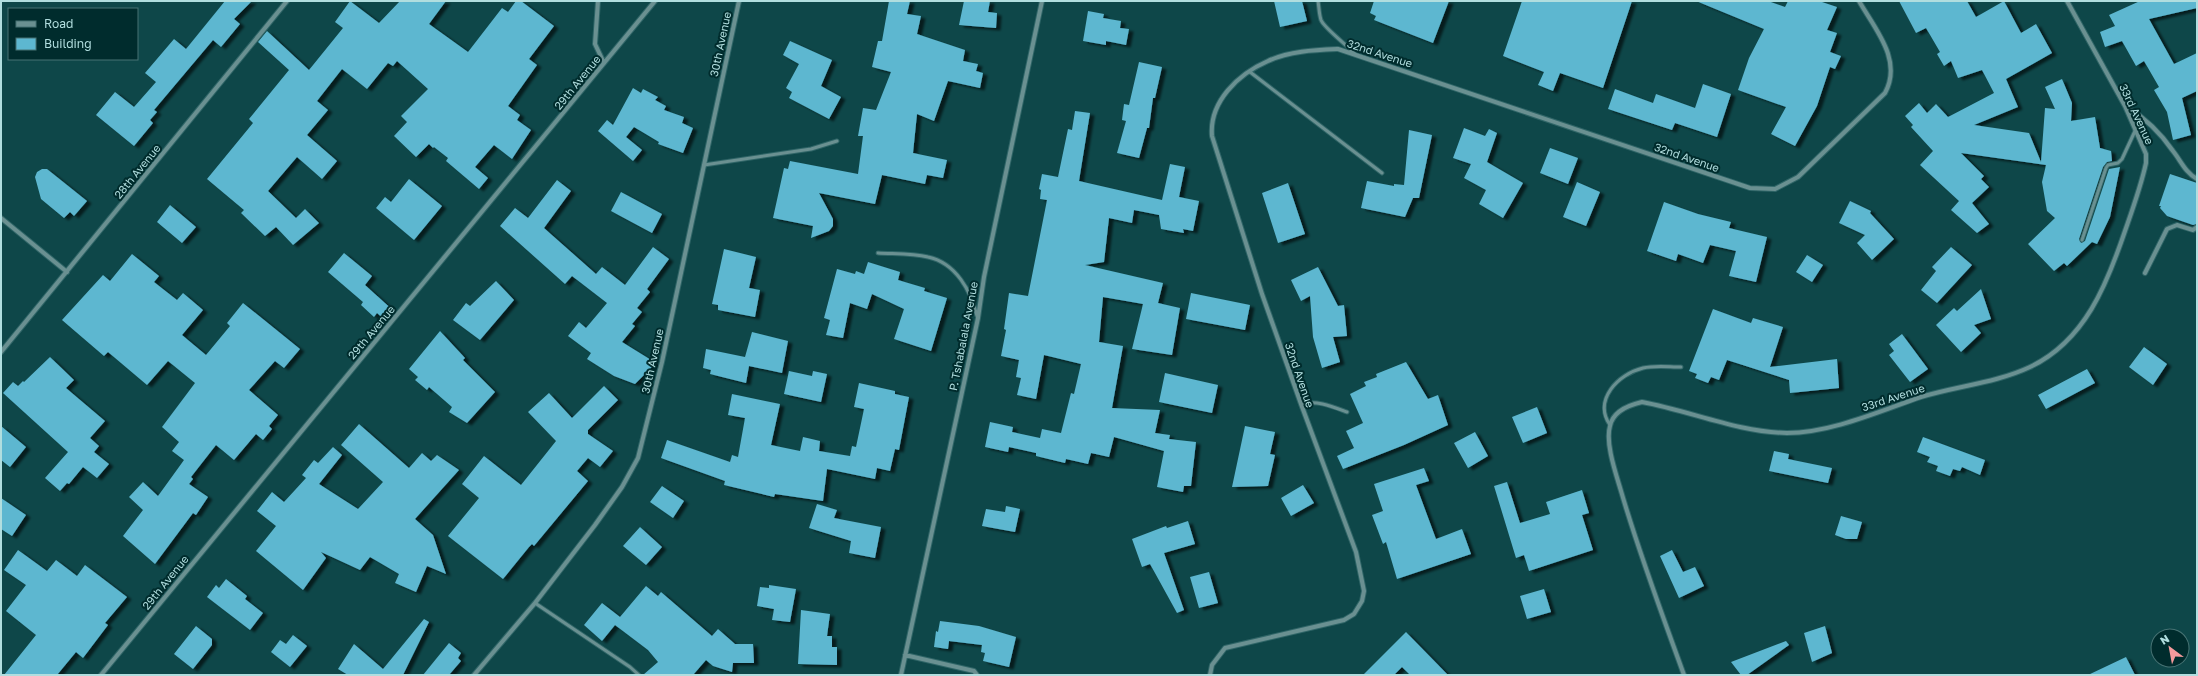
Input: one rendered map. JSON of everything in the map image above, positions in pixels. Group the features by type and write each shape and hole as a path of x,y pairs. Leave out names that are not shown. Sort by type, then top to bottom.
{"street":[{"name":"28th Avenue","path":"1,352 287,1"},
{"path":"598,1 595,44 604,63"},
{"name":"29th Avenue","path":"101,675 480,216 655,1"},
{"name":"30th Avenue","path":"474,675 535,603 622,487 638,458 662,362 738,1"},
{"name":"P. Tshabalala Avenue","path":"901,675 978,318 984,277 1042,1"},
{"name":"32nd Avenue","path":"1210,675 1212,665 1225,648 1344,620 1354,614 1362,601 1364,591 1356,552 1262,294 1212,136 1211,124 1219,102 1232,86 1250,72 1268,61 1295,53 1338,49 1354,53 1750,188 1775,189 1798,177 1885,93 1890,84 1892,64 1888,51 1859,1"},
{"name":"33rd Avenue","path":"1610,425 1618,412 1629,405 1642,402 1735,426 1788,433 1812,430 1835,425 1927,396 2007,376 2029,368 2046,359 2064,345 2092,311 2110,277 2146,163 2146,154 2125,106 2067,1"},
{"path":"2125,106 2150,123 2174,151 2185,170 2197,178"},
{"path":"1,218 67,272"},
{"path":"2145,273 2167,229 2177,225 2193,230 2197,227"},
{"path":"1610,425 1609,436 1614,466 1632,531 1684,675"},
{"path":"905,655 974,671 977,675"}],"lane":[{"path":"1318,1 1321,20 1326,29 1341,39 1354,53"},
{"path":"1250,72 1382,174"},
{"path":"2082,240 2106,168 2108,165 2118,163 2122,159 2136,129"},
{"path":"704,165 811,149 837,141"},
{"path":"878,253 929,257 945,264 959,277 970,293 978,318"},
{"path":"1610,425 1603,415 1604,403 1615,383 1643,368 1681,367"},
{"path":"1301,404 1321,403 1347,412"},
{"path":"535,603 639,675"}],"building":[{"path":"225,1 252,1 234,19 240,24 221,47 213,40 154,110 157,112 150,120 153,123 134,146 96,115 115,92 134,107 156,82 145,73 174,39 186,49"},
{"path":"350,1 379,23 400,1 446,1 429,24 468,52 502,8 508,12 516,1 521,1 554,26 529,59 537,65 508,106 520,115 517,120 531,130 512,159 494,145 475,167 488,178 479,189 446,161 448,158 434,147 433,148 429,144 416,157 394,136 407,122 401,116 428,89 397,61 393,66 388,63 367,89 342,69 317,101 328,110 307,135 337,161 322,179 297,157 268,191 296,218 305,209 319,223 293,245 276,227 265,236 241,213 244,210 207,179 253,123 249,119 289,70 258,42 267,31 309,70 343,28 335,22"},
{"path":"889,1 910,1 907,14 921,16 917,34 965,50 963,61 978,64 976,71 983,73 980,88 948,81 934,121 917,114 913,153 947,160 943,178 927,175 925,184 882,175 875,204 819,193 833,219 833,226 829,231 811,238 813,226 773,218 784,168 788,169 790,161 858,174 863,136 858,136 863,108 876,110 891,72 872,67 878,41 882,41"},
{"path":"964,1 990,1 988,12 997,13 996,28 959,25"},
{"path":"1274,1 1302,1 1307,21 1280,27"},
{"path":"1374,1 1449,1 1433,43 1374,20 1376,16 1370,13"},
{"path":"1522,1 1632,1 1603,88 1560,73 1553,91 1538,85 1544,72 1503,56"},
{"path":"1696,1 1768,1 1785,7 1788,1 1819,1 1837,7 1827,30 1837,33 1830,52 1841,56 1835,69 1830,67 1817,106 1795,146 1771,134 1786,107 1738,90 1749,58 1764,29"},
{"path":"1899,1 1967,1 1976,17 2004,1 2021,33 2036,24 2052,53 2006,79 2018,107 1974,125 2029,133 2041,162 2045,108 2055,109 2045,87 2062,79 2072,103 2071,121 2095,117 2100,148 2111,151 2112,161 2107,162 2103,167 2079,239 2081,243 2085,241 2109,169 2120,167 2110,217 2097,244 2092,242 2067,266 2064,263 2054,271 2028,244 2055,218 2047,211 2042,182 2046,165 1961,153 1984,176 1981,179 1989,187 1972,203 1989,224 1977,233 1951,210 1959,201 1920,165 1933,151 1911,127 1913,125 1905,116 1919,103 1927,113 1936,104 1948,117 1994,93 1982,70 1958,78 1951,61 1944,66 1937,54 1940,52 1926,28 1916,33"},
{"path":"2140,1 2197,1 2197,8 2149,19 2174,64 2197,53 2197,91 2182,98 2191,135 2173,140 2167,112 2154,90 2159,87 2144,61 2136,66 2122,41 2105,47 2100,32 2115,26 2109,15"},
{"path":"1088,11 1104,14 1103,18 1121,21 1120,28 1129,29 1126,45 1106,41 1106,45 1083,41"},
{"path":"790,41 832,60 821,86 841,97 829,119 789,98 792,92 786,88 799,64 783,55"},
{"path":"1139,62 1162,67 1155,98 1153,98 1149,128 1147,128 1139,158 1117,153 1126,121 1122,120 1124,104 1129,105"},
{"path":"1703,84 1731,94 1717,137 1675,123 1672,130 1608,109 1615,89 1653,103 1656,94 1695,108"},
{"path":"633,88 641,93 643,89 658,97 655,100 666,106 664,110 684,117 682,123 693,128 683,153 658,144 659,142 634,127 626,137 642,150 633,161 598,131 607,120 613,125"},
{"path":"1075,111 1090,113 1079,181 1162,200 1170,164 1185,167 1179,197 1199,201 1193,231 1183,229 1184,233 1161,229 1159,215 1134,210 1132,223 1109,218 1104,262 1085,265 1163,283 1158,303 1180,308 1172,355 1132,349 1143,304 1103,297 1099,342 1123,346 1112,408 1160,410 1155,433 1170,435 1169,439 1196,442 1191,486 1184,486 1183,492 1157,487 1164,451 1114,437 1109,457 1091,453 1088,464 1066,459 1065,463 1036,456 1036,453 1009,447 1008,452 985,447 990,422 1013,427 1012,432 1040,438 1042,429 1061,433 1071,393 1074,394 1081,364 1044,355 1036,399 1017,395 1021,378 1016,377 1019,360 1001,356 1006,330 1004,329 1009,293 1028,296 1047,200 1040,199 1041,190 1039,189 1042,174 1058,177 1068,129 1072,130"},
{"path":"1464,128 1485,136 1489,129 1497,133 1487,162 1523,183 1503,218 1479,204 1486,190 1464,178 1471,164 1453,158"},
{"path":"1409,130 1432,135 1419,198 1413,198 1405,217 1361,208 1367,181 1394,186 1394,184 1404,185"},
{"path":"1550,148 1578,158 1568,184 1540,173"},
{"path":"42,169 47,169 87,201 74,216 70,212 64,218 41,199 35,177 37,172"},
{"path":"2170,174 2197,183 2197,224 2193,225 2167,216 2160,208 2161,206 2159,206"},
{"path":"409,179 442,206 414,240 376,208 385,197 391,202"},
{"path":"557,180 571,191 544,228 596,274 602,267 625,285 653,247 669,259 647,289 650,292 637,308 642,312 632,324 635,326 622,342 656,363 635,384 614,376 587,359 591,353 568,336 579,322 586,328 607,303 572,276 565,284 500,226 515,208 528,218"},
{"path":"1577,182 1600,192 1586,226 1563,217"},
{"path":"1288,183 1305,234 1278,243 1262,193"},
{"path":"621,192 662,214 652,233 611,211"},
{"path":"1850,201 1871,211 1870,213 1894,239 1872,260 1857,243 1865,235 1839,223"},
{"path":"1664,202 1698,214 1731,222 1729,228 1767,237 1756,282 1729,276 1736,251 1710,245 1703,263 1678,254 1676,261 1647,251"},
{"path":"170,205 196,227 182,243 157,222"},
{"path":"1951,247 1972,265 1937,303 1921,290 1936,271 1932,267"},
{"path":"724,249 756,257 749,288 760,290 755,317 718,310 718,305 712,304"},
{"path":"344,253 372,276 365,285 395,312 387,322 377,313 374,317 361,305 363,302 328,272"},
{"path":"132,254 159,276 154,282 177,300 183,293 203,310 182,335 206,355 230,326 227,323 243,303 300,349 284,368 275,361 249,390 278,415 269,426 272,429 263,440 256,434 234,460 216,445 191,477 193,479 189,484 208,497 196,515 193,513 155,564 123,536 143,510 129,497 143,482 158,496 184,460 172,451 179,442 162,427 195,383 168,361 147,385 108,352 104,356 62,320 103,275 110,281"},
{"path":"1807,255 1823,265 1812,282 1796,272"},
{"path":"868,262 900,272 898,280 925,288 924,291 947,298 931,351 894,339 904,309 872,294 867,309 850,303 843,338 826,335 830,320 824,318 837,269 855,274 856,271 864,274"},
{"path":"1318,267 1338,306 1344,305 1347,336 1333,337 1340,362 1322,368 1313,337 1310,296 1301,301 1291,280"},
{"path":"496,281 514,300 480,340 453,320 466,303 470,306"},
{"path":"1981,289 1991,319 1974,325 1981,333 1961,352 1936,325 1954,308 1957,311"},
{"path":"1191,293 1250,305 1245,330 1186,319"},
{"path":"1713,309 1751,323 1753,318 1783,327 1770,367 1837,359 1839,388 1790,393 1789,380 1727,360 1719,380 1711,377 1708,383 1695,378 1697,374 1689,371"},
{"path":"440,331 465,358 463,360 495,392 467,423 449,412 452,407 429,387 427,390 415,380 418,377 409,369"},
{"path":"752,332 788,341 782,373 749,366 746,383 710,374 711,370 703,368 706,349 745,357"},
{"path":"1902,334 1928,369 1910,382 1889,355 1894,351 1889,344"},
{"path":"2144,347 2167,364 2153,385 2129,367"},
{"path":"50,357 74,380 66,388 105,421 90,438 99,446 94,452 109,464 97,478 83,467 69,484 67,483 60,491 45,478 68,452 3,393 13,382 18,386 23,381 24,382"},
{"path":"1406,362 1428,399 1438,395 1448,425 1404,445 1343,469 1337,456 1354,448 1346,431 1363,423 1350,394 1366,386 1364,382 1377,377 1376,374"},
{"path":"2087,369 2095,383 2046,409 2038,395"},
{"path":"789,371 812,376 813,371 827,374 821,402 784,394"},
{"path":"1165,373 1218,385 1212,413 1159,402"},
{"path":"859,383 895,391 895,394 909,397 899,450 895,449 890,471 877,468 875,479 827,469 823,501 775,494 774,497 724,485 725,481 661,458 667,440 730,462 732,455 738,457 745,418 728,415 732,394 780,404 771,445 800,451 803,437 820,441 819,451 850,456 852,446 856,447 864,409 854,407"},
{"path":"604,386 618,400 588,430 588,434 613,451 600,467 588,458 577,471 588,481 534,546 532,544 529,547 503,579 448,536 479,498 462,484 484,456 521,485 556,441 528,412 549,393 572,418"},
{"path":"1537,407 1547,433 1523,443 1512,417"},
{"path":"359,424 409,468 422,453 431,461 437,455 459,470 415,519 433,535 446,574 427,566 416,592 395,583 399,574 370,557 360,570 321,552 326,558 303,590 256,551 276,526 257,511 272,492 284,502 306,478 302,475 314,460 318,463 333,447 342,455 319,484 358,509 383,482 341,445"},
{"path":"1,426 26,447 10,467 1,460"},
{"path":"1245,426 1275,432 1270,454 1275,455 1268,486 1232,487"},
{"path":"1475,432 1488,456 1468,468 1454,443"},
{"path":"1923,437 1985,460 1980,475 1962,467 1960,471 1953,469 1950,476 1936,471 1938,466 1927,462 1930,457 1917,452"},
{"path":"1774,451 1789,454 1788,459 1832,468 1828,483 1769,471"},
{"path":"1424,468 1429,481 1416,485 1436,539 1462,529 1471,554 1397,579 1386,542 1383,544 1372,515 1383,511 1374,484"},
{"path":"1507,482 1520,523 1550,514 1546,502 1582,490 1589,513 1582,515 1593,550 1529,571 1524,555 1516,558 1494,486"},
{"path":"1303,485 1314,503 1291,516 1281,498"},
{"path":"662,486 684,501 673,518 650,502"},
{"path":"1,498 26,515 12,536 1,529"},
{"path":"817,504 837,510 834,518 881,527 875,558 849,553 851,541 809,528"},
{"path":"1006,506 1020,509 1015,532 982,526 986,509 1005,512"},
{"path":"1841,516 1862,522 1857,539 1846,539 1835,535"},
{"path":"1188,521 1195,544 1164,553 1184,610 1177,613 1150,564 1142,567 1132,539 1166,526 1167,528"},
{"path":"640,527 662,547 646,565 623,546"},
{"path":"18,550 47,571 56,560 77,576 85,565 127,597 105,623 108,625 83,658 76,652 57,675 4,675 36,635 6,611 26,585 4,570"},
{"path":"1672,550 1683,572 1695,567 1704,586 1679,598 1660,556"},
{"path":"1209,572 1218,603 1199,608 1190,577"},
{"path":"226,579 247,596 245,599 263,613 250,630 207,597 216,585 219,588"},
{"path":"769,585 796,589 790,622 772,620 774,609 757,606 760,587 769,588"},
{"path":"646,586 658,596 661,592 712,636 718,629 735,644 753,644 754,663 733,663 732,672 713,666 706,660 693,675 643,675 658,662 648,650 615,625 602,641 584,625 602,603 620,617"},
{"path":"1544,589 1551,612 1527,619 1520,596"},
{"path":"801,610 830,614 827,636 832,636 832,647 837,647 837,665 798,664"},
{"path":"424,619 429,622 403,675 348,675 338,669 354,644 383,669"},
{"path":"940,621 979,626 1016,637 1009,667 983,661 985,653 981,652 982,645 949,641 948,649 934,647 936,631 938,632"},
{"path":"196,626 212,639 212,645 193,669 174,654"},
{"path":"1825,626 1832,653 1812,662 1804,633"},
{"path":"1406,632 1448,675 1410,675 1402,667 1394,675 1363,675"},
{"path":"293,635 307,646 290,667 271,652 280,640 286,644"},
{"path":"1786,641 1789,645 1747,675 1741,675 1731,662"},
{"path":"449,643 461,653 458,658 461,661 449,675 423,675"},
{"path":"2126,657 2135,675 2088,675"}]}
